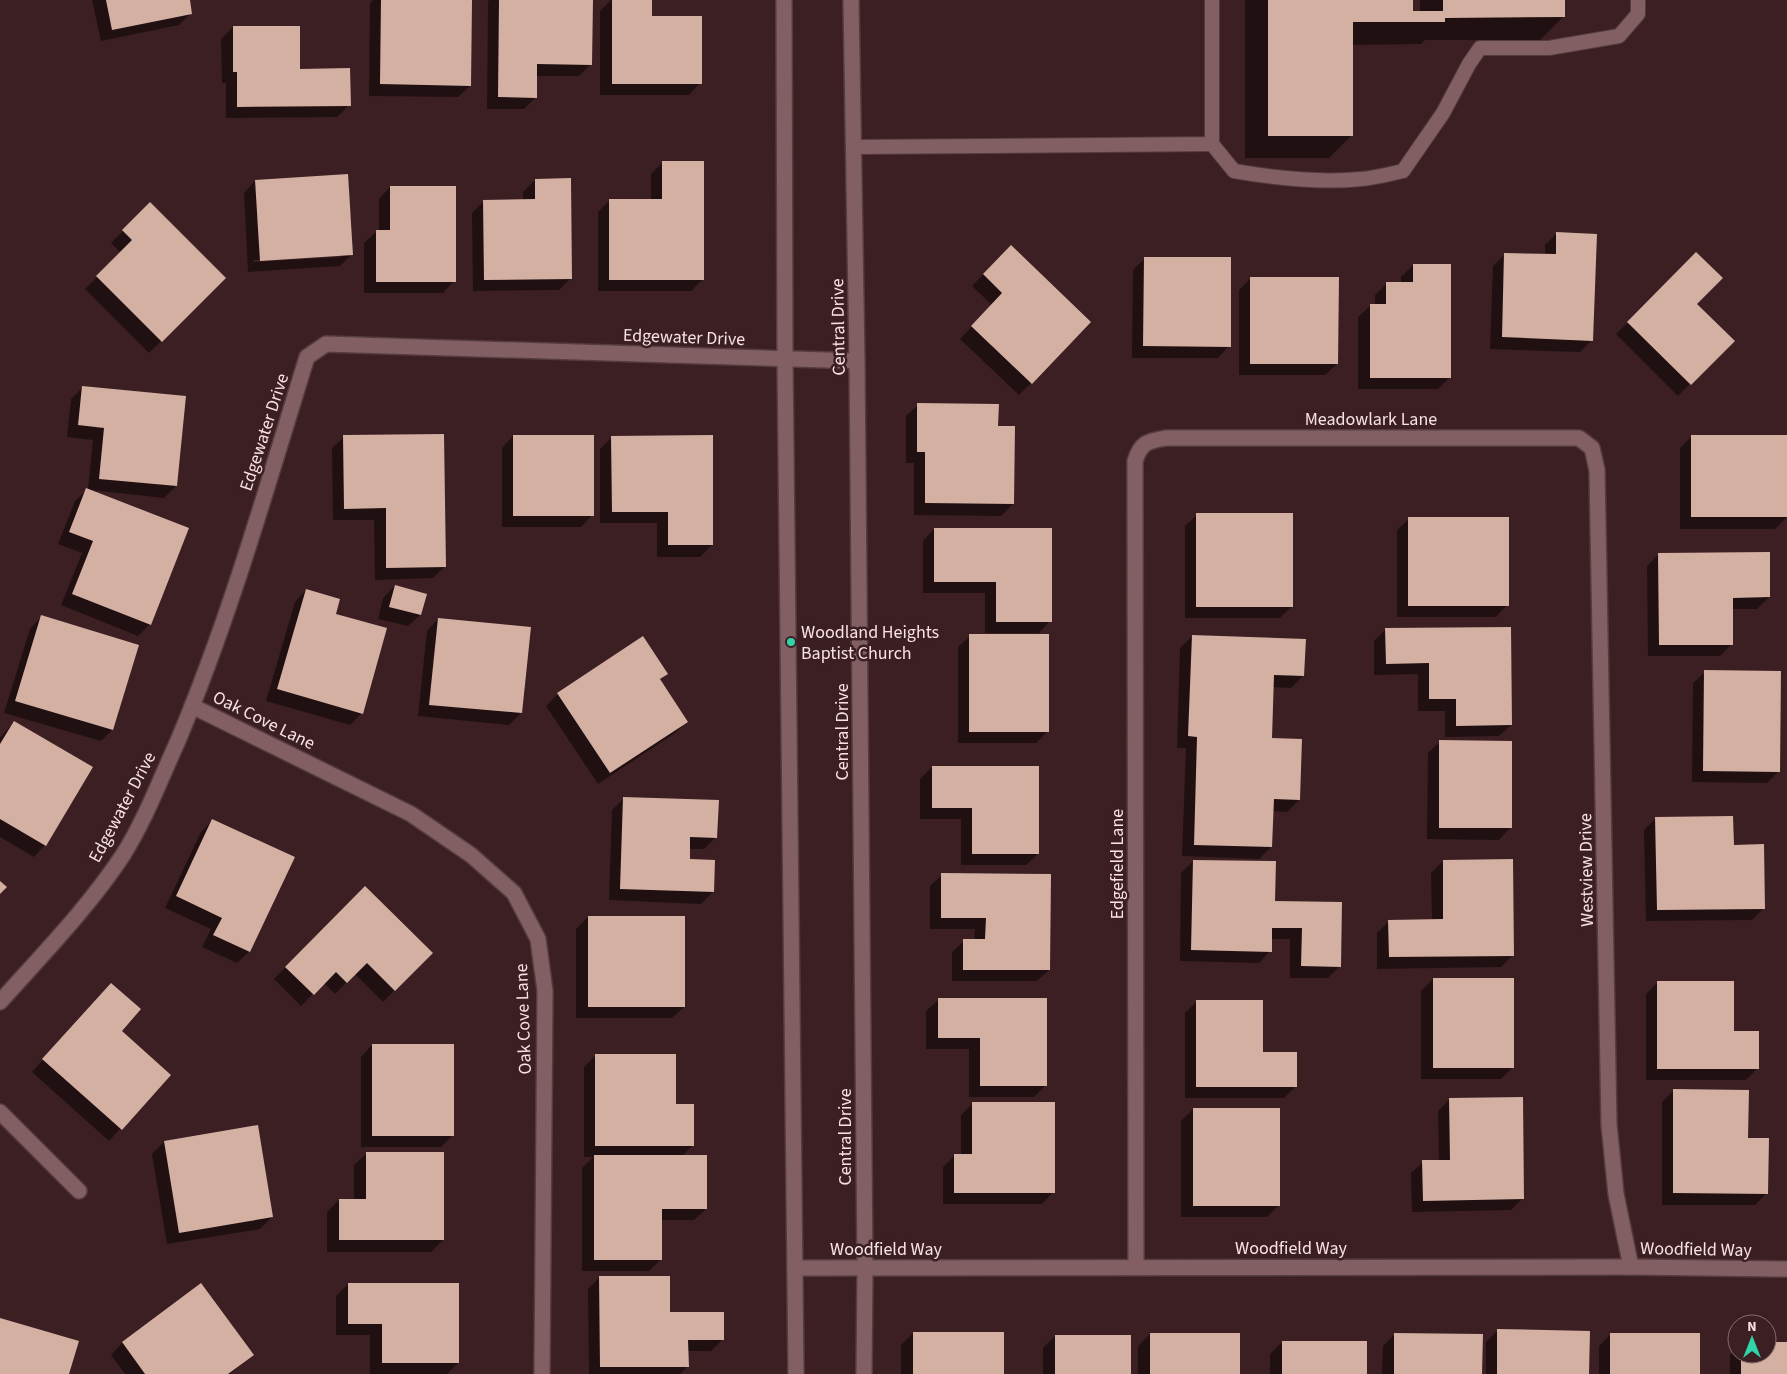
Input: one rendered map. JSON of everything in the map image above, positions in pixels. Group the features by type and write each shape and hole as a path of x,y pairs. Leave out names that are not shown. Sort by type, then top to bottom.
{"street":[{"path":"784,0 785,359 796,1374"},
{"name":"Central Drive","path":"851,0 857,361 865,1268 864,1374"},
{"name":"Edgewater Drive","path":"0,1002 92,898 123,854 153,797 218,639 308,357 326,344 857,361"},
{"name":"Meadowlark Lane","path":"1135,461 1138,451 1147,442 1166,438 1579,438 1592,448 1597,470"},
{"name":"Edgefield Lane","path":"1135,461 1136,1267"},
{"name":"Westview Drive","path":"1597,470 1609,1125 1616,1194 1631,1267"},
{"name":"Oak Cove Lane","path":"192,706 411,814 471,855 514,894 538,939 545,991 542,1374"},
{"path":"0,1112 79,1191"},
{"name":"Woodfield Way","path":"795,1268 1631,1267 1787,1269"}],"lane":[{"path":"1212,0 1212,144 1234,171 1266,177 1308,179 1362,179 1403,171 1442,112 1468,64 1480,48 1549,48 1619,36 1638,14 1638,0"},
{"path":"854,147 1212,144"}],"building":[{"path":"106,0 190,0 192,14 112,30"},
{"path":"381,0 472,0 471,86 380,84"},
{"path":"499,0 593,0 592,65 537,64 537,98 498,97"},
{"path":"612,0 652,0 652,16 702,16 702,84 612,84"},
{"path":"1268,0 1413,0 1413,11 1443,11 1443,0 1565,0 1565,17 1445,18 1445,22 1353,22 1353,136 1268,136"},
{"path":"233,26 300,26 300,69 350,68 351,106 237,107 237,72 233,72"},
{"path":"662,161 704,161 704,280 609,280 609,199 662,199"},
{"path":"348,174 353,255 260,261 255,180"},
{"path":"571,178 572,279 484,280 483,200 535,199 535,179"},
{"path":"390,186 456,186 456,282 376,282 376,230 390,230"},
{"path":"150,202 226,278 162,342 96,276 132,240 122,230"},
{"path":"1556,232 1597,234 1593,341 1502,337 1504,253 1556,254"},
{"path":"1011,245 1091,322 1032,384 971,326 1002,293 983,274"},
{"path":"1696,252 1723,278 1697,304 1735,341 1691,385 1627,322"},
{"path":"1144,257 1231,257 1231,347 1143,346"},
{"path":"1413,264 1451,264 1451,378 1370,378 1370,304 1386,304 1386,282 1413,282"},
{"path":"1250,277 1339,277 1338,364 1250,364"},
{"path":"82,386 186,396 177,486 99,479 104,428 78,425"},
{"path":"917,403 999,404 998,426 1015,426 1014,504 925,503 925,452 917,452"},
{"path":"444,434 446,567 386,568 386,508 344,509 343,435"},
{"path":"513,435 594,435 594,516 513,516"},
{"path":"713,435 713,545 668,545 668,512 612,512 611,436"},
{"path":"1691,435 1787,435 1787,517 1691,517"},
{"path":"86,488 189,528 151,625 72,594 93,541 69,532"},
{"path":"1196,513 1293,513 1293,607 1196,607"},
{"path":"1408,517 1509,517 1509,606 1408,606"},
{"path":"934,528 1052,528 1052,622 996,622 996,582 934,582"},
{"path":"1770,552 1770,597 1733,598 1733,645 1659,645 1658,553"},
{"path":"395,585 427,594 421,615 389,607"},
{"path":"306,589 340,599 336,614 387,628 363,714 277,689"},
{"path":"41,615 139,645 113,730 15,701"},
{"path":"438,618 531,627 522,713 429,705"},
{"path":"1511,627 1512,725 1456,726 1456,699 1429,699 1429,663 1386,664 1385,628"},
{"path":"969,634 1049,634 1049,732 969,732"},
{"path":"1192,635 1306,639 1304,676 1274,675 1272,738 1302,739 1300,800 1274,799 1272,847 1194,845 1197,737 1188,736"},
{"path":"643,636 668,674 660,679 688,722 610,773 557,693"},
{"path":"1704,670 1781,671 1780,772 1703,771"},
{"path":"14,721 93,767 46,846 0,819 0,744"},
{"path":"1439,740 1512,741 1512,828 1439,828"},
{"path":"932,766 1039,766 1039,854 972,854 972,808 932,808"},
{"path":"623,797 719,800 717,838 690,837 690,859 715,860 714,892 620,889"},
{"path":"1733,816 1734,845 1764,844 1765,909 1657,910 1655,817"},
{"path":"212,819 295,857 250,952 213,935 222,918 176,896"},
{"path":"1513,859 1514,956 1389,957 1388,920 1443,919 1443,860"},
{"path":"1193,860 1276,861 1275,901 1342,902 1341,967 1301,966 1302,928 1272,928 1272,952 1191,950"},
{"path":"941,873 1051,874 1050,970 963,970 963,939 985,939 986,918 941,918"},
{"path":"0,881 7,887 0,894"},
{"path":"365,886 433,953 395,991 367,963 347,983 336,972 314,995 285,967"},
{"path":"588,916 685,916 685,1007 588,1007"},
{"path":"1433,978 1514,978 1514,1068 1433,1068"},
{"path":"1657,981 1734,981 1734,1031 1759,1031 1759,1069 1657,1069"},
{"path":"111,983 141,1009 122,1031 171,1075 122,1130 42,1059"},
{"path":"938,998 1047,998 1047,1086 980,1086 980,1038 938,1038"},
{"path":"1196,1000 1263,1000 1263,1052 1297,1052 1297,1087 1196,1087"},
{"path":"372,1044 454,1044 454,1136 372,1136"},
{"path":"595,1054 676,1054 676,1104 694,1104 694,1146 595,1146"},
{"path":"1673,1089 1749,1090 1748,1138 1769,1138 1768,1194 1673,1193"},
{"path":"1523,1097 1524,1199 1423,1201 1422,1160 1450,1160 1449,1098"},
{"path":"972,1102 1055,1102 1055,1193 954,1193 954,1154 972,1154"},
{"path":"1193,1108 1280,1108 1280,1206 1193,1206"},
{"path":"258,1125 273,1217 179,1233 164,1141"},
{"path":"366,1152 444,1152 444,1240 339,1240 339,1199 366,1199"},
{"path":"594,1155 707,1155 707,1209 662,1209 662,1260 594,1260"},
{"path":"599,1276 670,1276 670,1312 724,1312 724,1340 688,1340 689,1367 600,1367"},
{"path":"201,1283 254,1355 228,1374 145,1374 122,1342"},
{"path":"348,1283 459,1283 459,1363 382,1363 382,1324 348,1324"},
{"path":"0,1318 79,1341 69,1374 0,1374"},
{"path":"1497,1329 1590,1331 1589,1374 1497,1374"},
{"path":"913,1332 1004,1332 1004,1374 913,1374"},
{"path":"1150,1333 1240,1333 1240,1374 1150,1374"},
{"path":"1394,1333 1483,1334 1482,1374 1394,1374"},
{"path":"1610,1333 1700,1333 1700,1374 1610,1374"},
{"path":"1055,1335 1131,1335 1131,1374 1055,1374"},
{"path":"1282,1341 1367,1341 1367,1374 1282,1374"},
{"path":"1777,1342 1787,1342 1787,1374 1741,1374 1741,1364 1777,1364"}],"place":[{"name":"Woodland Heights Baptist Church","path":"791,642"}]}
